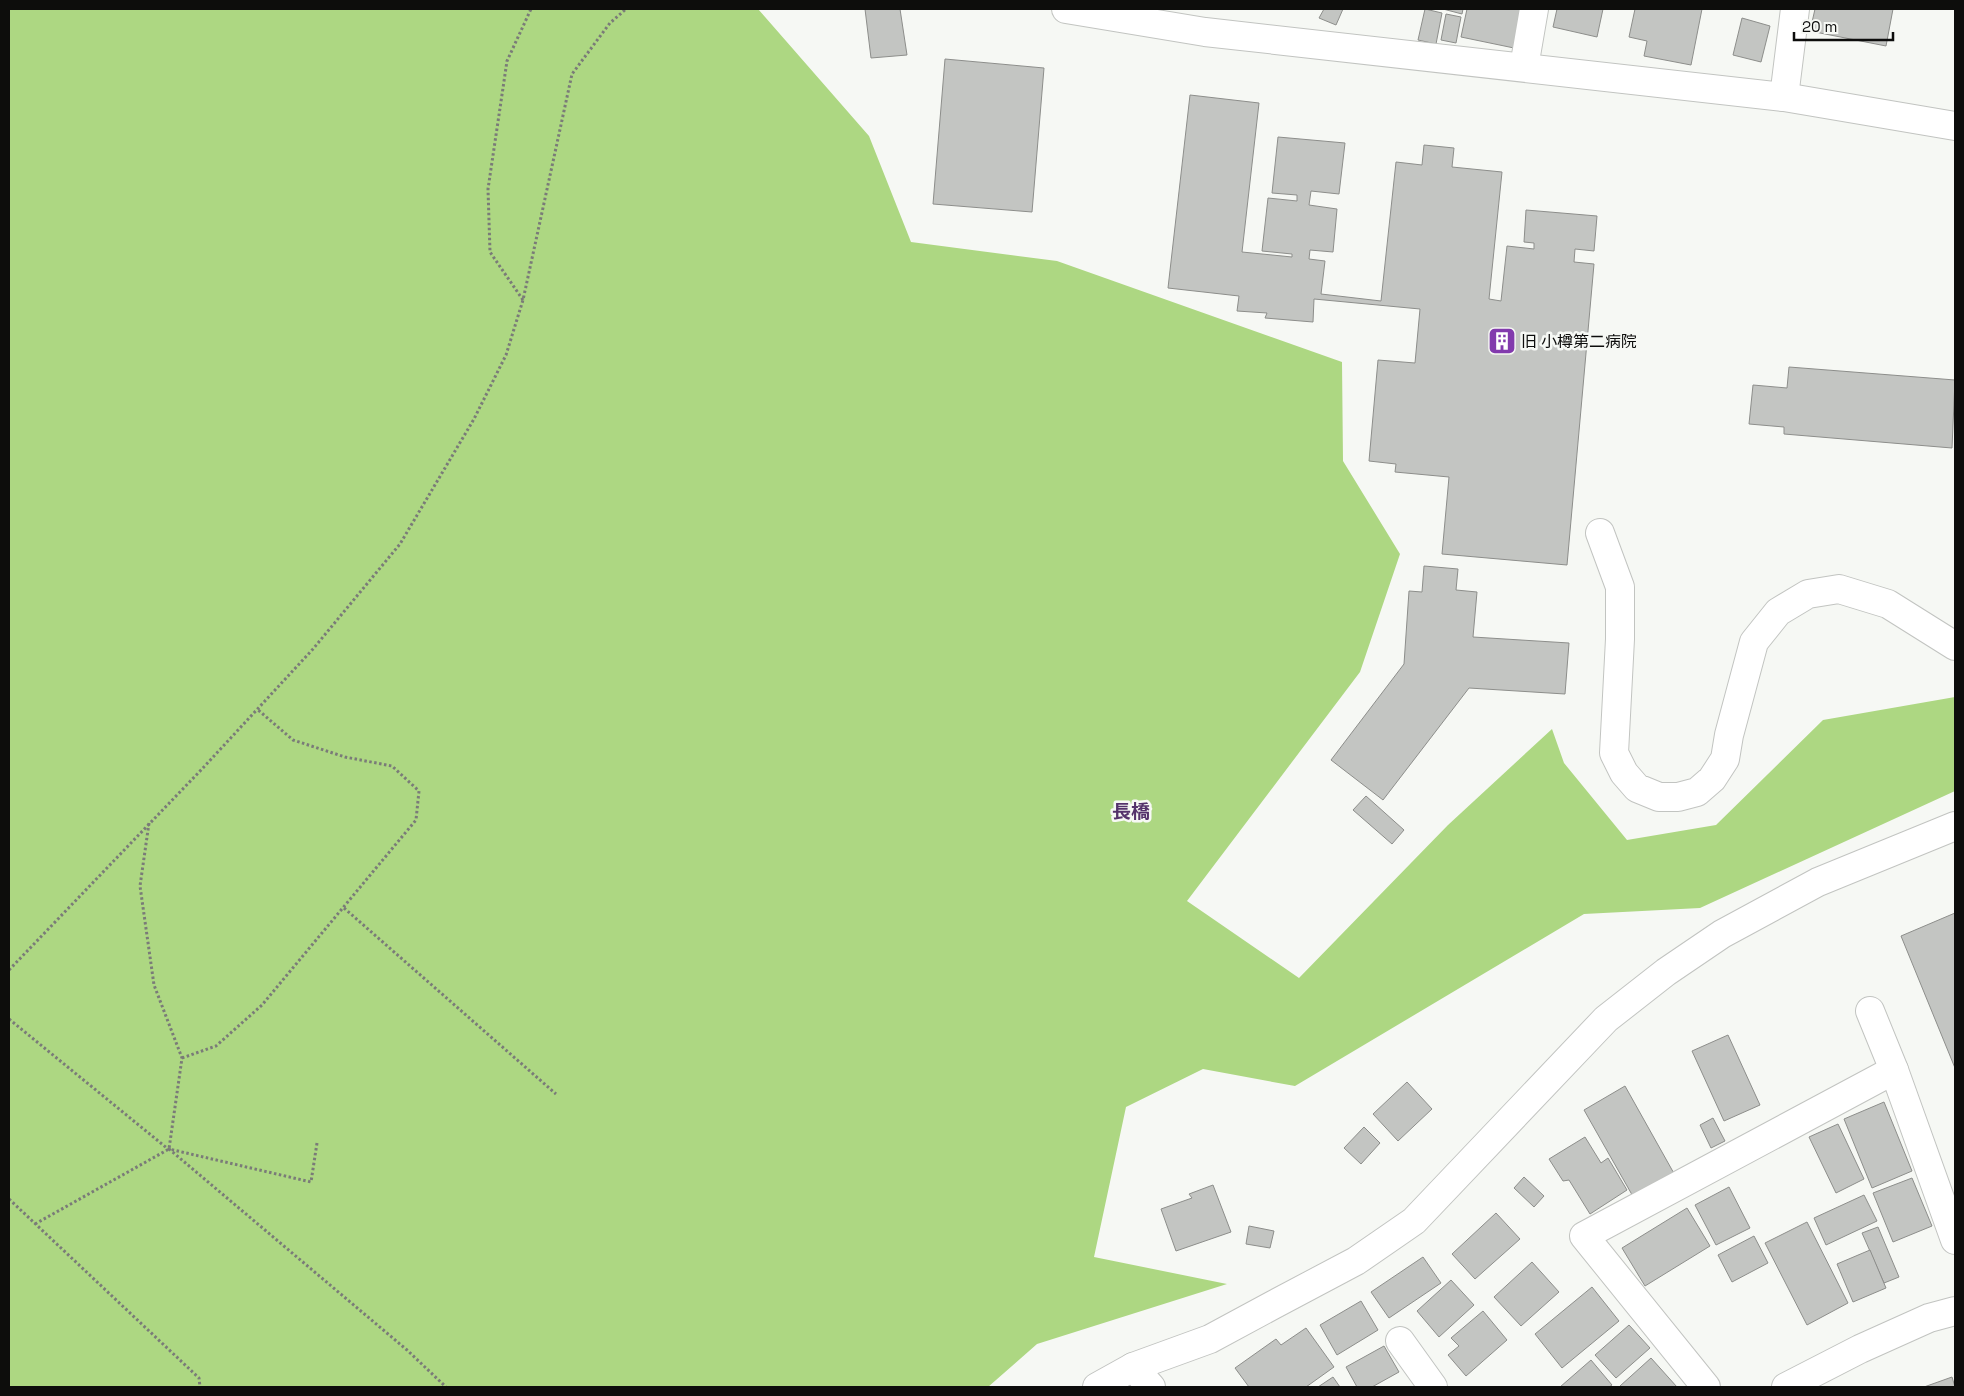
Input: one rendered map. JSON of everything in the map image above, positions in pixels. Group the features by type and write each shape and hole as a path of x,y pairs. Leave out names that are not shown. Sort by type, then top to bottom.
{"street":[{"path":"1066,9 1205,32 1784,97 1955,126"},
{"path":"1191,9 1205,32"},
{"path":"1524,67 1534,9"},
{"path":"1784,97 1795,9"},
{"path":"1600,533 1620,587 1620,639 1614,753 1624,773 1637,788 1659,797 1678,797 1697,792 1712,779 1725,759 1729,735 1754,642 1778,612 1808,594 1839,589 1888,604 1955,646"},
{"path":"1096,1387 1134,1366 1218,1334 1356,1261 1414,1221 1606,1019 1666,972 1722,934 1818,882 1955,826"},
{"path":"1870,1011 1894,1070 1955,1240"},
{"path":"1706,1387 1584,1236 1894,1070"},
{"path":"1786,1387 1860,1349 1929,1318 1955,1311"},
{"path":"1400,1341 1433,1387"},
{"path":"1134,1366 1151,1387"}],"path":[{"path":"523,300 490,252 488,189 507,62 531,9"},
{"path":"9,970 313,649 400,544 486,395 506,355 523,300 572,74 610,23 626,9"},
{"path":"182,1058 216,1046 262,1005 416,820 419,791 392,766 345,757 293,740 257,709"},
{"path":"149,823 140,886 152,975 154,985 182,1058 168,1149"},
{"path":"344,908 556,1094"},
{"path":"9,1019 168,1149 399,1344 446,1387"},
{"path":"35,1224 168,1149 311,1182 317,1143"},
{"path":"9,1199 198,1378 200,1387"}],"green space":[{"path":"9,9 758,9 869,136 911,242 1057,261 1342,362 1343,461 1400,554 1360,672 1187,901 1299,978 1448,825 1552,729 1564,763 1627,840 1716,825 1823,720 1955,697 1955,791 1700,908 1584,914 1295,1086 1203,1069 1126,1107 1094,1257 1227,1284 1037,1344 988,1387 9,1387"}],"building":[{"path":"865,9 900,9 907,55 871,58"},
{"path":"1324,9 1343,9 1336,25 1319,18"},
{"path":"1425,9 1442,13 1436,44 1418,40"},
{"path":"1443,9 1463,9 1462,14"},
{"path":"1467,9 1522,9 1514,48 1461,37"},
{"path":"1557,9 1603,9 1597,37 1553,27"},
{"path":"1635,9 1702,9 1691,65 1644,56 1647,41 1629,37"},
{"path":"1815,9 1893,9 1886,46 1810,31"},
{"path":"1446,14 1461,17 1456,43 1441,40"},
{"path":"1742,18 1770,26 1761,62 1733,55"},
{"path":"945,59 1044,68 1032,212 933,204"},
{"name":"旧 小樽第二病院","path":"1190,95 1259,103 1242,252 1292,257 1292,254 1262,251 1268,198 1297,201 1297,195 1272,193 1278,137 1345,143 1339,194 1311,191 1309,205 1337,209 1333,252 1310,250 1309,259 1325,261 1321,294 1381,301 1396,162 1422,165 1424,145 1454,148 1452,167 1502,172 1489,299 1501,301 1507,246 1534,249 1534,243 1524,242 1526,210 1597,216 1594,251 1575,249 1574,262 1594,264 1567,565 1442,554 1449,477 1395,472 1396,464 1369,461 1378,360 1415,363 1420,309 1314,299 1313,322 1265,318 1267,313 1237,311 1239,296 1168,288"},
{"path":"1789,367 1955,380 1952,448 1784,434 1784,427 1749,424 1753,385 1787,388"},
{"path":"1424,566 1458,569 1456,590 1477,592 1473,637 1569,643 1565,694 1469,688 1383,800 1331,760 1404,664 1409,591 1422,592"},
{"path":"1366,796 1404,830 1392,844 1353,810"},
{"path":"1955,913 1955,1068 1901,936"},
{"path":"1728,1035 1760,1105 1724,1121 1692,1051"},
{"path":"1407,1082 1432,1109 1398,1141 1373,1114"},
{"path":"1625,1086 1676,1177 1635,1200 1584,1110"},
{"path":"1884,1102 1912,1171 1872,1188 1844,1119"},
{"path":"1713,1118 1725,1141 1711,1148 1700,1125"},
{"path":"1838,1124 1864,1179 1836,1193 1809,1137"},
{"path":"1364,1127 1380,1143 1361,1164 1344,1148"},
{"path":"1585,1137 1601,1163 1608,1158 1627,1190 1590,1214 1569,1180 1563,1181 1549,1159"},
{"path":"1524,1177 1544,1196 1534,1207 1514,1188"},
{"path":"1912,1178 1932,1226 1893,1242 1873,1193"},
{"path":"1213,1185 1231,1232 1176,1251 1161,1209 1192,1198 1189,1194"},
{"path":"1729,1187 1750,1228 1716,1245 1695,1205"},
{"path":"1864,1195 1877,1221 1826,1245 1814,1218"},
{"path":"1687,1208 1710,1246 1645,1286 1622,1248"},
{"path":"1496,1213 1520,1239 1475,1279 1452,1254"},
{"path":"1807,1222 1848,1303 1807,1325 1765,1243"},
{"path":"1249,1226 1274,1231 1270,1248 1246,1244"},
{"path":"1878,1227 1899,1277 1884,1283 1862,1233"},
{"path":"1754,1236 1768,1263 1732,1282 1718,1255"},
{"path":"1870,1250 1886,1288 1853,1302 1837,1264"},
{"path":"1423,1257 1441,1283 1389,1318 1371,1292"},
{"path":"1532,1262 1559,1292 1521,1326 1494,1297"},
{"path":"1451,1280 1474,1305 1439,1337 1417,1311"},
{"path":"1592,1287 1619,1321 1562,1368 1535,1334"},
{"path":"1361,1301 1378,1330 1337,1355 1320,1325"},
{"path":"1483,1311 1507,1340 1466,1376 1448,1355 1459,1346 1451,1338"},
{"path":"1629,1325 1650,1348 1616,1378 1595,1355"},
{"path":"1306,1328 1334,1367 1306,1387 1249,1387 1235,1368 1276,1339 1281,1345"},
{"path":"1384,1346 1399,1372 1372,1387 1357,1387 1346,1367"},
{"path":"1651,1358 1677,1387 1620,1386"},
{"path":"1591,1360 1612,1385 1609,1387 1560,1387"},
{"path":"1333,1377 1340,1387 1318,1387"},
{"path":"1952,1377 1955,1387 1924,1387"}],"place":[{"name":"旧 小樽第二病院","path":"1502,341"}],"district":[{"name":"長橋","path":"1131,811"}]}
